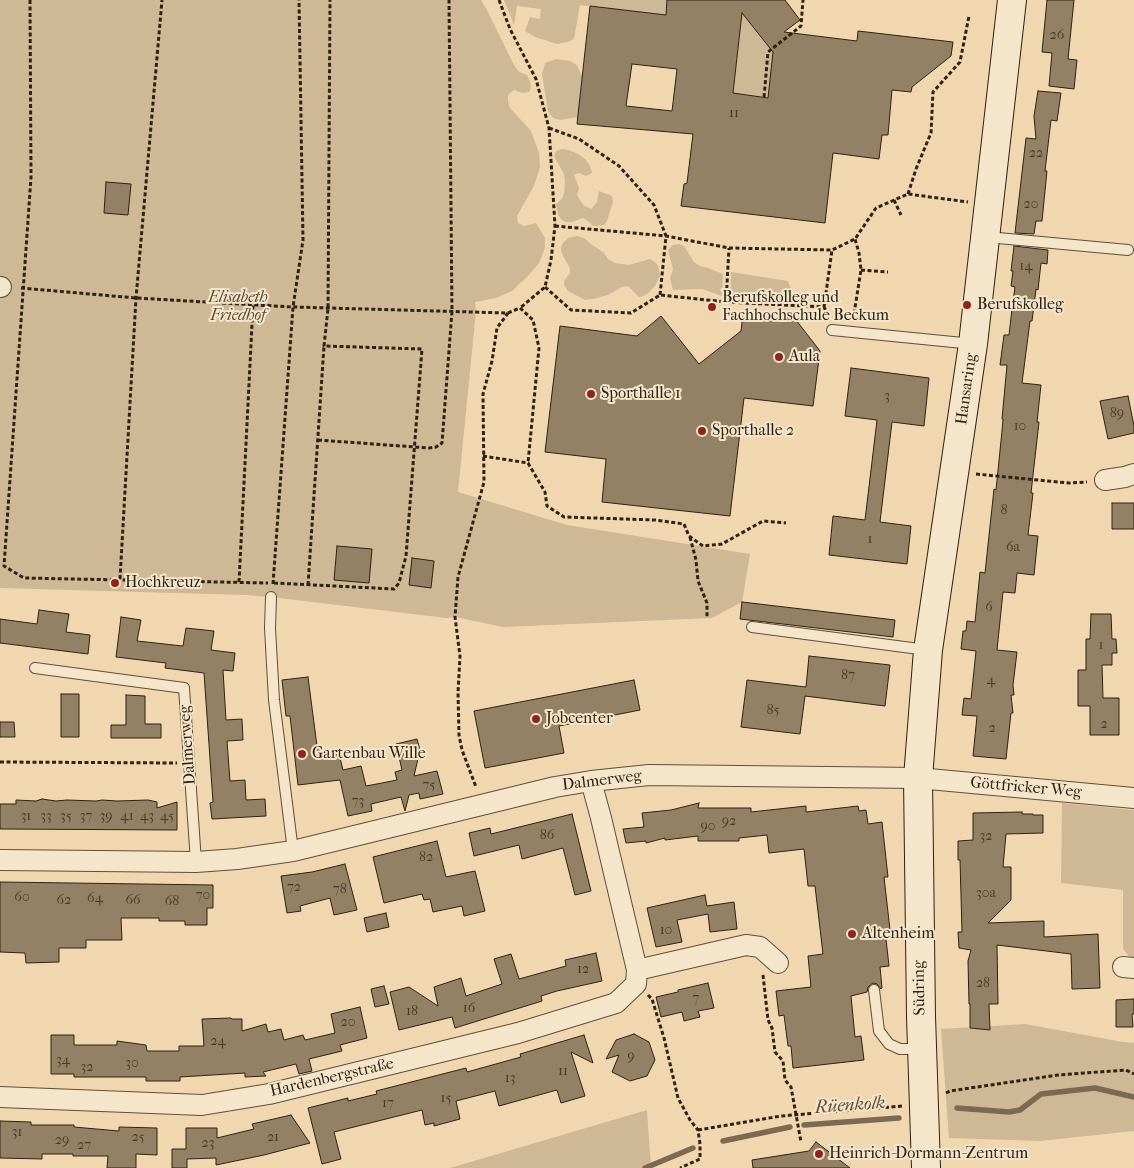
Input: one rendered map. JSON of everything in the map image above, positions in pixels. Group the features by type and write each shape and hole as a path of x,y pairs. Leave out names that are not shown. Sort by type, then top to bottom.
{"street":[{"name":"Hansaring","path":"918,778 928,650 973,344 1012,0"},
{"path":"1105,480 1125,478 1134,474"},
{"name":"Dalmerweg","path":"0,860 196,862 237,860 294,851 483,804 591,780 649,775 918,778"},
{"name":"Göttfricker Weg","path":"918,778 1134,798"},
{"name":"Südring","path":"918,778 922,1050 926,1168"},
{"path":"591,780 602,818 636,977 746,944 760,947 778,962"},
{"name":"Hardenbergstraße","path":"0,1097 202,1105 269,1094 518,1033 616,1003 636,977"}],"lane":[{"path":"985,237 1128,250"},
{"path":"832,330 973,344"},
{"path":"271,597 270,628 274,700 294,851"},
{"path":"752,627 928,650"},
{"name":"Dalmerweg","path":"35,668 184,688 196,862"},
{"path":"874,990 879,1031 889,1044 900,1049 922,1050"}],"path":[{"path":"30,0 31,177 4,566 24,578 273,583 394,589 399,583 406,556 422,349 324,346"},
{"path":"120,580 136,298 162,0"},
{"path":"273,583 293,307 303,240 299,0"},
{"path":"308,585 328,309 330,0"},
{"path":"318,440 414,447 436,447 442,442 452,311 449,0"},
{"path":"0,287 136,298 328,309 508,312 520,308 545,287 551,260 555,226 549,128 536,79 510,29 499,0"},
{"path":"764,97 768,52 802,26 803,0"},
{"path":"908,194 931,133 933,92 960,62 969,16"},
{"path":"549,128 579,140 620,166 654,205 666,236 660,295"},
{"path":"555,226 666,236 729,248 832,250 855,239 876,208 908,194 989,204"},
{"path":"894,200 901,215"},
{"path":"851,332 861,270 855,239"},
{"path":"726,302 729,248"},
{"path":"832,250 824,307 830,318 832,330"},
{"path":"861,270 888,272"},
{"path":"545,287 571,310 631,314 660,295 726,302 824,307"},
{"path":"239,582 254,305"},
{"path":"520,308 533,320 539,348 528,462 545,492 548,506 564,517 655,520 684,524 696,560 698,581 707,603 707,618"},
{"path":"483,804 462,750 459,734 458,693 460,656 455,617 458,577 484,482 483,394 492,361 497,328 508,312"},
{"path":"484,456 528,462"},
{"path":"955,472 1070,483 1105,480"},
{"path":"689,536 703,546 722,544 763,521 786,523"},
{"path":"0,762 189,763"},
{"path":"760,947 768,1020 772,1028 776,1052 782,1061 785,1080 791,1087 801,1142"},
{"path":"636,977 652,999 664,1038 678,1098 698,1130 700,1159 680,1168"},
{"path":"698,1130 795,1114 925,1104 950,1091 1058,1075 1126,1070 1134,1074"}],"green space":[{"name":"Elisabeth Friedhof","path":"0,0 481,0 514,65 519,72 527,75 530,81 531,88 529,92 522,93 514,90 508,95 510,108 531,131 539,153 540,167 534,186 517,216 518,223 524,226 536,223 545,238 545,248 539,263 512,291 496,298 475,302 476,311 458,492 567,525 750,554 742,602 712,618 503,627 455,617 446,618 271,597 0,588"},
{"path":"504,0 685,0 683,17 580,5 574,39 557,44 535,37 525,31 530,17 540,19 541,9 517,6 514,25"},
{"path":"733,1 773,51 803,102 733,93 741,24 711,21"},
{"path":"556,59 570,61 577,65 582,76 578,117 560,120 553,118 548,111 542,74 545,63"},
{"path":"562,149 578,154 590,166 592,173 586,176 579,173 574,175 579,188 577,195 583,205 591,209 597,202 599,191 612,196 613,202 604,225 593,226 583,218 566,222 559,216 556,204 562,199 565,180 564,174 554,156 556,151"},
{"path":"577,236 584,238 615,263 629,265 650,259 655,262 660,276 655,286 646,295 639,297 628,286 622,287 608,295 585,300 568,291 564,281 570,273 570,268 561,250 562,244 568,238"},
{"path":"679,244 684,246 694,262 723,274 722,296 702,289 673,290 670,278 673,269 668,250 673,245"},
{"path":"731,272 788,281 791,289 779,301 731,297"},
{"path":"1062,803 1134,810 1134,960 1123,949 1123,890 1061,883"},
{"path":"1025,1024 1134,1043 1134,1131 1040,1141 949,1138 941,1029"},
{"path":"647,1110 651,1168 450,1168"}],"building":[{"path":"667,0 785,0 800,20 784,32 857,41 858,31 953,42 951,56 912,87 911,92 892,90 888,135 882,135 879,159 833,153 825,223 681,206 684,184 687,183 693,134 577,124 590,6 666,15","holes":["742,13 773,52 768,98 733,93","632,64 677,69 672,111 626,106"]},
{"path":"1047,0 1074,0 1068,59 1077,60 1074,89 1049,86 1052,53 1042,52"},
{"path":"1038,91 1061,93 1057,121 1051,120 1042,221 1036,221 1034,234 1015,233 1026,138 1036,139 1034,116"},
{"path":"106,182 131,184 128,215 104,213"},
{"path":"1014,246 1048,250 1047,264 1041,263 1038,290 1036,289 1032,321 1030,321 1022,383 1041,385 1028,535 1038,536 1034,575 1017,573 1015,593 1003,592 997,650 1017,652 1013,685 1014,695 1011,695 1013,713 1011,713 1006,759 973,756 977,716 962,715 964,698 971,699 976,651 961,649 963,631 966,631 967,621 975,622 980,572 985,573 994,489 996,490 1007,365 1000,365 1004,335 1009,335 1015,287 1011,286"},
{"path":"743,314 796,320 820,351 813,406 744,398 730,516 602,502 606,459 545,452 560,326 637,336 661,316 699,364 741,331"},
{"path":"851,368 929,378 924,426 892,422 880,522 911,526 907,564 829,555 833,516 865,520 877,420 845,416"},
{"path":"1128,396 1134,433 1108,439 1100,401"},
{"path":"1112,503 1134,503 1134,529 1112,529"},
{"path":"337,546 372,549 369,583 334,580"},
{"path":"412,558 434,561 431,588 409,585"},
{"path":"742,602 895,620 893,637 740,619"},
{"path":"39,610 69,614 66,632 90,635 88,654 0,643 0,619 37,624"},
{"path":"1091,614 1111,614 1112,639 1116,639 1117,653 1112,653 1112,665 1102,665 1103,698 1119,698 1119,735 1090,735 1090,706 1078,706 1078,670 1086,670 1086,639 1090,639"},
{"path":"121,617 141,620 137,641 183,646 186,628 214,631 211,650 235,653 233,671 223,670 226,720 242,719 243,740 227,741 230,781 245,780 246,800 265,799 266,816 212,819 210,803 213,802 204,673 165,668 166,663 116,657"},
{"path":"809,656 890,665 885,706 805,696 800,734 741,727 747,680 806,687"},
{"path":"308,677 317,746 321,746 323,758 339,754 343,770 361,766 366,786 397,780 395,772 402,770 396,744 417,739 420,750 414,776 437,771 443,794 420,799 419,793 409,795 405,811 401,797 371,804 372,811 348,816 340,780 298,785 290,716 286,716 282,680"},
{"name":"Jobcenter","path":"634,680 640,710 559,726 564,753 485,768 474,711"},
{"path":"61,694 79,694 79,737 61,737"},
{"path":"126,695 145,696 145,724 161,724 161,738 111,738 111,725 126,725"},
{"path":"0,722 14,722 15,737 0,737"},
{"path":"42,799 56,801 148,800 157,802 157,808 177,802 177,830 0,829 0,804 16,804 16,800 36,801"},
{"name":"Altenheim","path":"699,803 698,808 751,808 751,812 806,806 806,812 858,806 859,811 866,810 868,824 882,822 888,877 884,877 890,930 885,930 889,966 880,967 881,989 877,984 873,983 868,987 867,992 851,996 855,1037 861,1036 864,1060 793,1068 791,1046 788,1046 784,1015 779,1016 776,991 811,987 808,956 823,954 815,886 808,886 804,849 769,853 767,835 739,838 739,841 698,841 698,836 665,840 665,838 646,843 646,841 626,843 623,829 644,827 642,813 671,810"},
{"path":"1022,812 1022,814 1043,815 1043,833 1006,834 1003,867 1011,867 1011,900 988,923 1044,921 1044,937 1098,934 1100,988 1072,989 1071,954 997,945 998,1004 989,1004 990,1030 970,1028 968,961 971,950 959,948 958,932 962,932 958,841 973,840 973,813"},
{"path":"572,814 591,891 575,895 563,848 522,859 519,845 474,856 469,833 490,828 491,834"},
{"path":"437,841 446,877 475,871 485,911 464,916 462,906 433,912 430,899 424,900 422,894 384,903 373,857"},
{"path":"345,864 357,910 334,915 330,898 300,906 301,911 287,913 281,876 312,872"},
{"path":"0,882 213,885 213,908 207,908 207,925 185,925 185,921 159,921 159,918 121,918 122,940 86,940 86,948 59,948 59,962 26,963 25,953 0,952"},
{"path":"705,895 707,906 734,902 737,929 710,932 708,914 677,920 682,942 656,947 647,908"},
{"path":"386,913 389,927 367,932 364,918"},
{"path":"596,953 602,981 541,996 542,1001 455,1028 452,1017 399,1030 390,992 409,987 438,1006 434,987 461,978 466,996 502,984 494,959 511,954 519,979 566,966 565,960"},
{"path":"708,983 714,1008 698,1011 700,1017 684,1021 682,1012 661,1017 656,997"},
{"path":"384,986 389,1004 375,1007 371,989"},
{"path":"1134,999 1133,1027 1116,1027 1116,1000"},
{"path":"360,1007 367,1038 340,1045 342,1051 309,1059 312,1071 299,1074 296,1064 263,1072 266,1076 245,1077 245,1073 180,1077 180,1081 146,1081 146,1077 74,1077 74,1074 51,1074 51,1035 74,1035 74,1045 117,1045 117,1041 146,1045 147,1051 179,1051 179,1046 204,1046 202,1019 231,1018 242,1019 242,1031 266,1024 268,1032 281,1029 284,1040 303,1035 305,1040 335,1033 331,1014"},
{"path":"634,1034 649,1042 655,1060 647,1076 630,1081 612,1072 619,1055 606,1059 616,1040"},
{"path":"584,1035 593,1063 571,1052 585,1096 561,1103 557,1090 499,1106 495,1091 456,1101 460,1119 434,1126 434,1123 425,1125 422,1110 334,1132 341,1159 322,1164 308,1108 348,1098 348,1101 377,1094 376,1091 466,1068 467,1072 521,1057 520,1054"},
{"path":"291,1115 310,1143 216,1165 216,1158 187,1159 187,1168 172,1168 172,1149 186,1149 186,1128 217,1128 217,1138 254,1129 252,1124"},
{"path":"0,1121 31,1122 31,1125 74,1125 74,1127 119,1131 119,1127 157,1128 157,1155 136,1154 136,1168 107,1168 108,1156 42,1154 42,1159 0,1158"},
{"name":"Heinrich-Dormann-Zentrum","path":"816,1142 850,1168 753,1168 752,1160 809,1151"}],"waterway":[{"name":"Rüenkolk","path":"957,1108 1009,1112 1020,1110 1041,1094 1095,1088 1134,1097"},
{"name":"Rüenkolk","path":"804,1125 899,1118"},
{"name":"Rüenkolk","path":"723,1141 790,1127"},
{"name":"Rüenkolk","path":"645,1168 693,1148"}],"place":[{"name":"Berufskolleg","path":"967,305"},
{"name":"Berufskolleg und Fachhochschule Beckum","path":"712,307"},
{"name":"Aula","path":"779,357"},
{"name":"Sporthalle 1","path":"591,394"},
{"name":"Sporthalle 2","path":"702,431"},
{"name":"Hochkreuz","path":"115,583"},
{"name":"Jobcenter","path":"536,719"},
{"name":"Gartenbau Wille","path":"302,754"},
{"name":"Altenheim","path":"852,934"},
{"name":"Heinrich-Dormann-Zentrum","path":"819,1154"}]}
